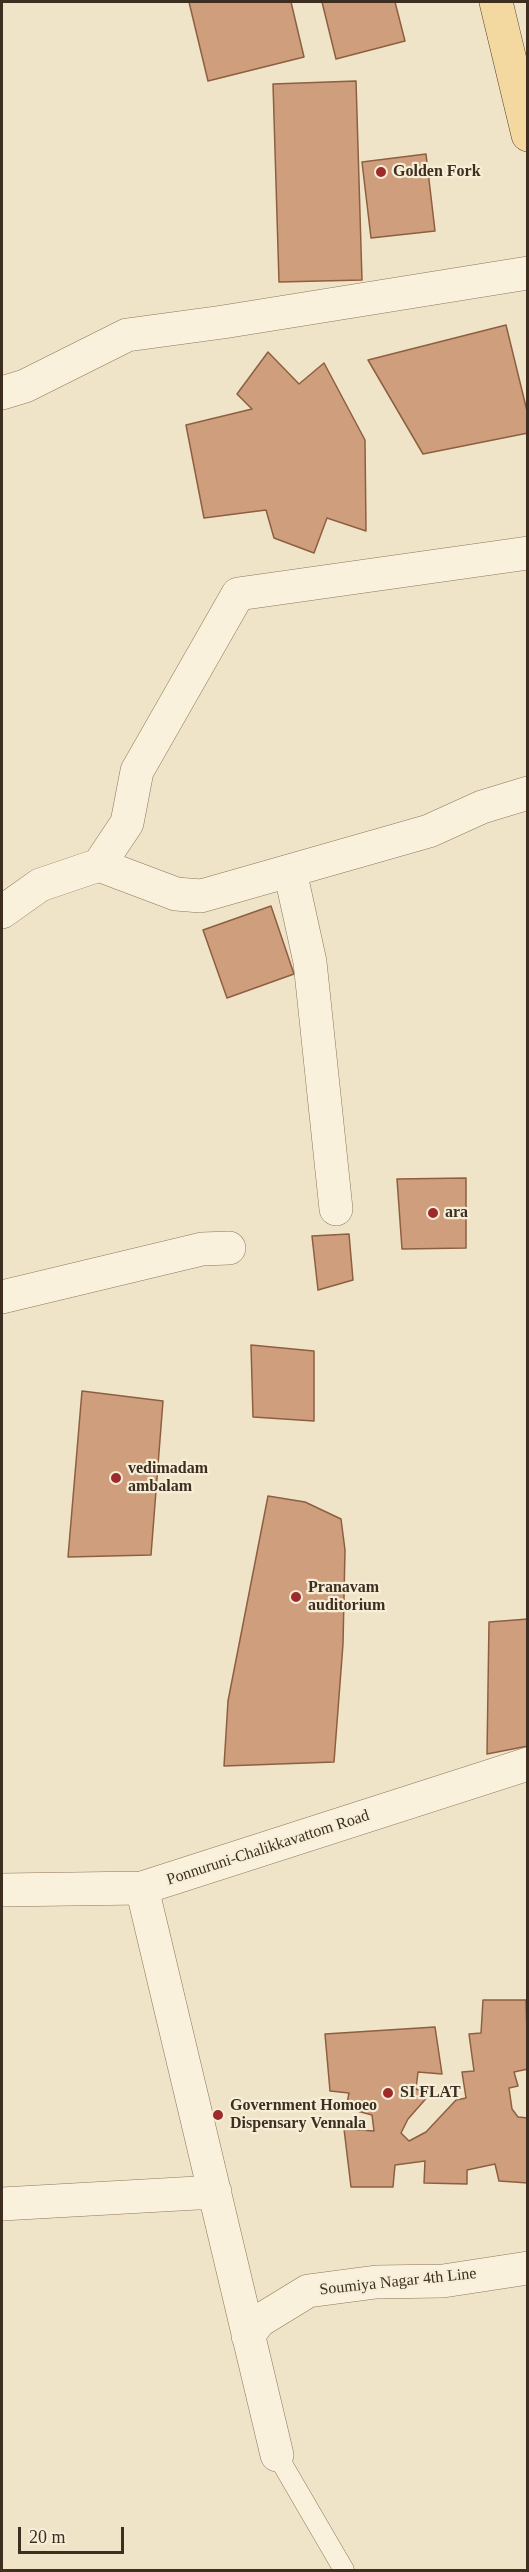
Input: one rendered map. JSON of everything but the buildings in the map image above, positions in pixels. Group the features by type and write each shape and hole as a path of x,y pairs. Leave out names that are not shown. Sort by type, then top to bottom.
{"main road":[{"path":"496,2 528,135"}],"street":[{"path":"2,393 25,386 127,334 224,322 528,273"},
{"path":"2,912 40,885 99,865 127,823 137,771 238,594 528,553"},
{"path":"99,865 176,894 201,897 429,831 482,807 528,793"},
{"path":"290,871 310,962 336,1209"},
{"path":"2,1297 202,1249 229,1248"},
{"name":"Ponnuruni-Chalikkavattom Road","path":"2,1890 142,1888 528,1764"},
{"path":"142,1888 277,2455"},
{"path":"2,2204 215,2192"},
{"name":"Soumiya Nagar 4th Line","path":"248,2336 259,2321 308,2291 376,2282 443,2281 528,2268"}],"lane":[{"path":"277,2455 344,2571"}],"place":[{"name":"Golden Fork","path":"381,172"},
{"name":"ara","path":"433,1213"},
{"name":"vedimadam ambalam","path":"116,1478"},
{"name":"Pranavam auditorium","path":"296,1597"},
{"name":"SI FLAT","path":"388,2093"},
{"name":"Government Homoeo Dispensary Vennala","path":"218,2115"}]}
